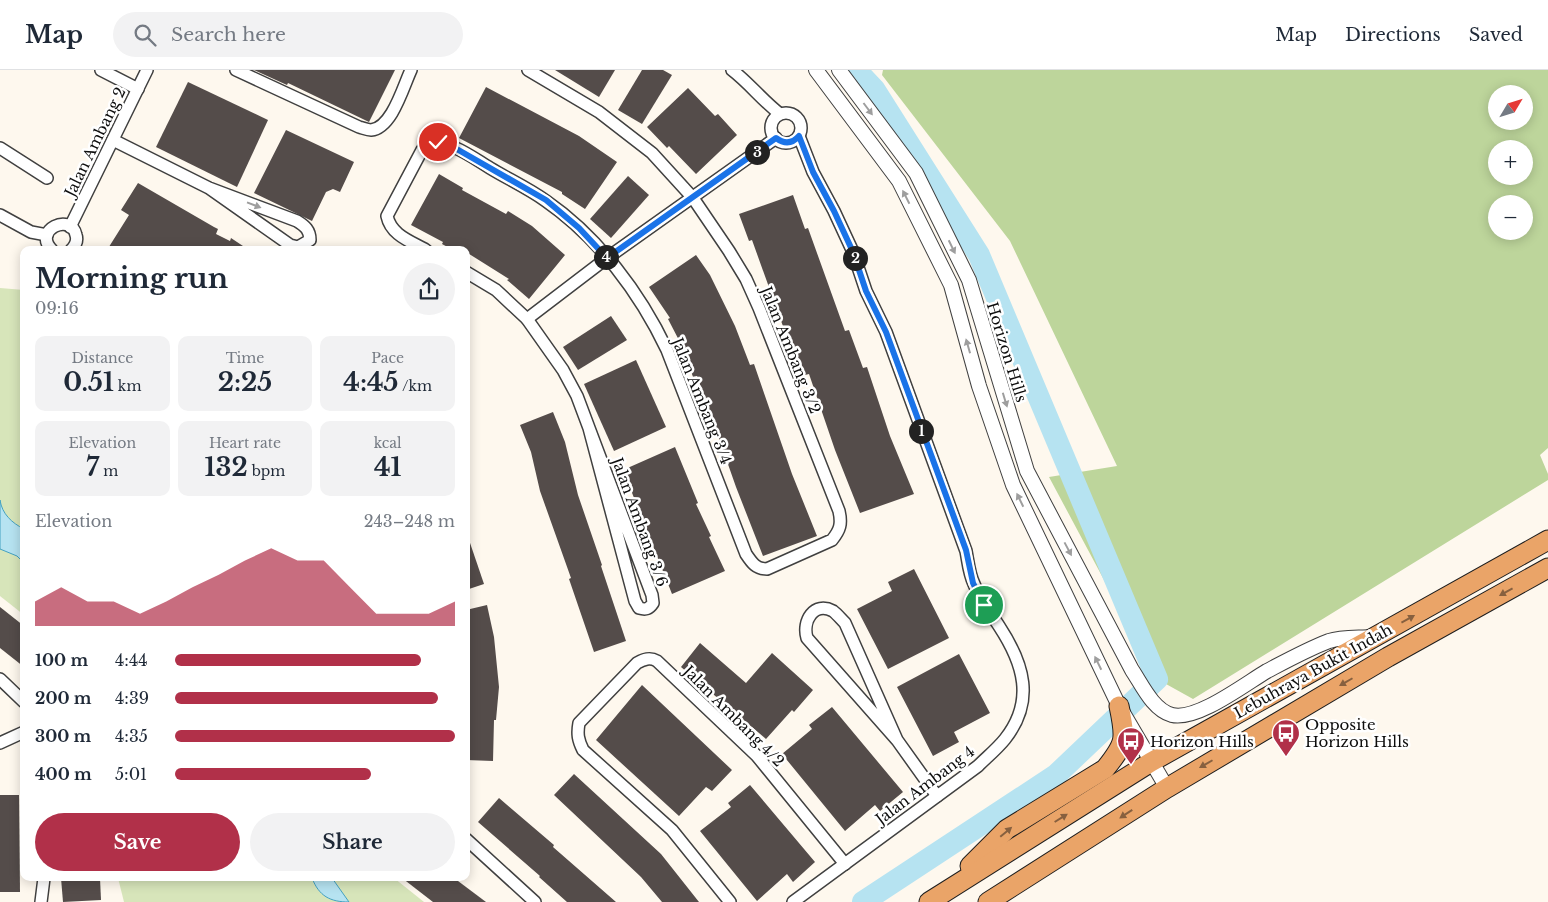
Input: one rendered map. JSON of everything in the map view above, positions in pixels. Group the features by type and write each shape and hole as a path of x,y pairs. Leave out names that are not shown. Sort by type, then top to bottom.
{"highway":[{"name":"Lebuhraya Bukit Indah","path":"929,902 1151,762 1548,540"},
{"name":"Lebuhraya Bukit Indah","path":"988,902 1167,788 1388,657 1548,568"},
{"path":"946,890 1007,829 1105,769 1117,754 1123,742 1124,730 1119,706"}],"street":[{"path":"101,70 138,88"},
{"name":"Jalan Ambang 2","path":"70,227 147,70"},
{"path":"236,70 370,130 381,127 390,117 411,70"},
{"name":"Jalan Ambang 3/2","path":"528,70 607,117 652,153 693,198 729,251 756,301 842,522 838,533 832,540 767,569 760,569 752,564"},
{"path":"732,70 780,114"},
{"path":"816,70 899,182 951,285 980,386 1013,485 1119,706 1167,788"},
{"name":"Horizon Hills","path":"839,70 916,173 968,280 1027,471 1132,670 1151,700 1160,709 1172,715 1189,714 1216,702 1268,671 1330,640 1375,637"},
{"path":"790,113 798,118 801,127 799,136 792,142 788,143 776,138 771,130 771,125 776,116 780,114 790,113"},
{"name":"Jalan Ambang 4","path":"793,902 978,766 1005,739 1020,713 1024,694 1022,674 1004,634 984,605 973,583 966,550 886,332 866,291 853,252 813,172 799,136"},
{"path":"527,319 607,258 776,138"},
{"path":"113,140 209,188 298,221 310,233 310,240 303,246"},
{"name":"Jalan Ambang 3/4","path":"418,246 401,237 389,224 387,216 422,150 428,143 448,144 546,200 579,228 607,258 637,296 663,341 746,554 752,564"},
{"path":"0,148 47,178"},
{"path":"209,188 294,246"},
{"path":"0,215 31,232 47,236"},
{"path":"50,246 47,236 50,229 56,225 64,224 74,230 76,240 74,246"},
{"name":"Jalan Ambang 3/6","path":"470,274 496,290 527,319 563,370 577,396 652,595 653,603 650,608 644,610 639,608 634,601 589,428"},
{"path":"897,740 845,623 833,612 824,609 814,611 806,619 804,628 807,638 897,740 937,796"},
{"name":"Jalan Ambang 4/2","path":"730,902 672,830 583,750 578,741 579,723 636,663 652,659 657,661 757,756 845,864"},
{"path":"0,679 20,698"},
{"path":"0,743 20,734"},
{"path":"470,843 535,902"},
{"path":"41,902 44,881"}],"green space":[{"path":"883,70 1548,70 1548,448 1540,455 1548,474 1548,480 1193,699 1157,679 1049,477 1117,466 1010,241 882,75"},
{"path":"0,288 20,290 20,612 0,596"},
{"path":"119,881 398,881 424,902 124,902"}],"water":[{"path":"0,500 3,510 8,517 20,527 20,559 0,549"},
{"path":"314,881 334,881 349,902 336,901 326,897"}],"building":[{"path":"254,70 395,70 369,122 288,83 287,85"},
{"path":"555,70 615,70 599,97"},
{"path":"642,70 663,70 672,75 642,124 618,110"},
{"path":"188,82 268,120 237,187 156,147"},
{"path":"486,87 579,136 617,162 585,209 562,194 562,192 459,138"},
{"path":"688,88 715,116 718,114 737,135 696,174 669,146 667,148 647,127"},
{"path":"286,130 354,162 340,192 333,189 326,192 312,221 254,193"},
{"path":"439,174 463,188 462,190 506,214 508,211 532,226 565,255 529,299 507,280 509,279 470,255 470,246 446,246 442,244 443,242 411,225"},
{"path":"628,176 649,195 611,238 590,219"},
{"path":"138,183 218,229 216,234 230,241 231,238 243,246 110,246 129,215 121,210"},
{"path":"793,195 805,229 808,228 845,331 849,330 863,368 867,367 890,436 914,494 860,513 835,450 809,374 805,375 792,342 789,343 752,240 749,241 739,214"},
{"path":"696,255 710,275 735,326 750,365 754,364 792,474 817,536 763,556 736,487 697,376 693,377 683,348 668,319 670,318 649,287"},
{"path":"611,316 627,340 578,370 563,347"},
{"path":"636,360 666,427 614,451 584,384"},
{"path":"553,412 565,442 578,495 626,641 594,652 569,579 571,578 540,491 531,452 520,425"},
{"path":"675,447 698,503 696,504 711,536 709,537 725,571 672,594 623,470"},
{"path":"470,543 484,584 470,589"},
{"path":"914,569 949,638 888,669 857,609 892,591 888,582"},
{"path":"487,605 494,637 499,687 496,720 494,720 493,761 470,760 470,609"},
{"path":"0,607 20,623 20,664 0,648"},
{"path":"700,643 746,683 772,653 813,690 794,712 792,710 766,739 681,667"},
{"path":"959,654 990,713 954,732 959,742 933,756 897,687"},
{"path":"642,685 732,770 712,791 706,787 679,816 596,740"},
{"path":"832,707 903,792 880,811 875,805 845,831 782,754 812,729 809,725"},
{"path":"574,774 661,854 699,902 662,902 641,877 554,795"},
{"path":"750,785 815,862 793,882 787,874 757,901 700,831 731,807 728,803"},
{"path":"0,795 19,795 20,892 0,892"},
{"path":"499,798 616,902 567,902 478,822"},
{"path":"61,881 100,881 101,900 63,902"},
{"path":"406,881 458,881 486,902 433,902"}],"waterway":[{"path":"856,70 874,89 979,255 1157,679 1056,775 863,902"}],"place":[{"name":"Opposite Horizon Hills","path":"1286,757"},
{"name":"Horizon Hills","path":"1131,765"}],"route":[{"path":"438,142 448,144 546,200 579,228 607,258 776,138 783,143 788,143 799,136 813,172 853,252 866,291 886,332 966,550 973,583 984,605"}]}
